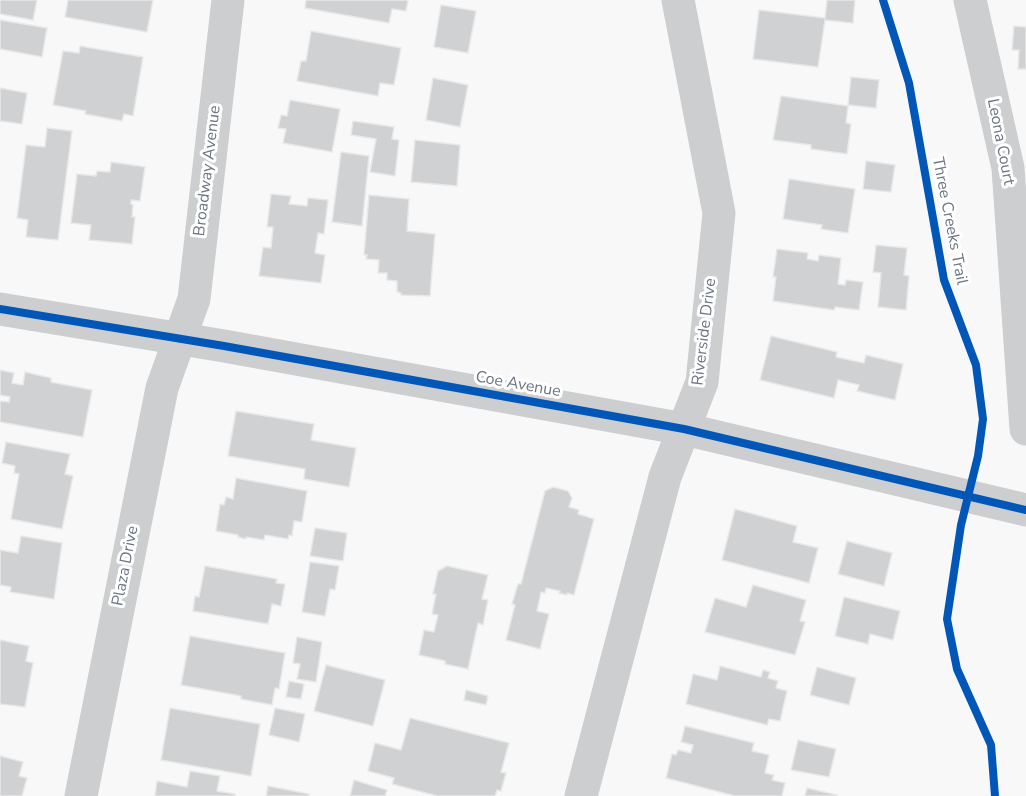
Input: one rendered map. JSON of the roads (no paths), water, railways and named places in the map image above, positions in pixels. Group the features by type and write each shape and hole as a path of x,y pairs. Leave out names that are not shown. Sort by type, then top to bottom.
{"street":[{"name":"Broadway Avenue","path":"179,339 194,299 228,0"},
{"name":"Riverside Drive","path":"581,796 665,477 702,382 719,213 678,0"},
{"name":"Leona Court","path":"969,0 1008,168 1026,429"},
{"name":"Coe Avenue","path":"0,309 684,429 1026,510"},
{"name":"Plaza Drive","path":"81,796 162,388 179,339"}]}
